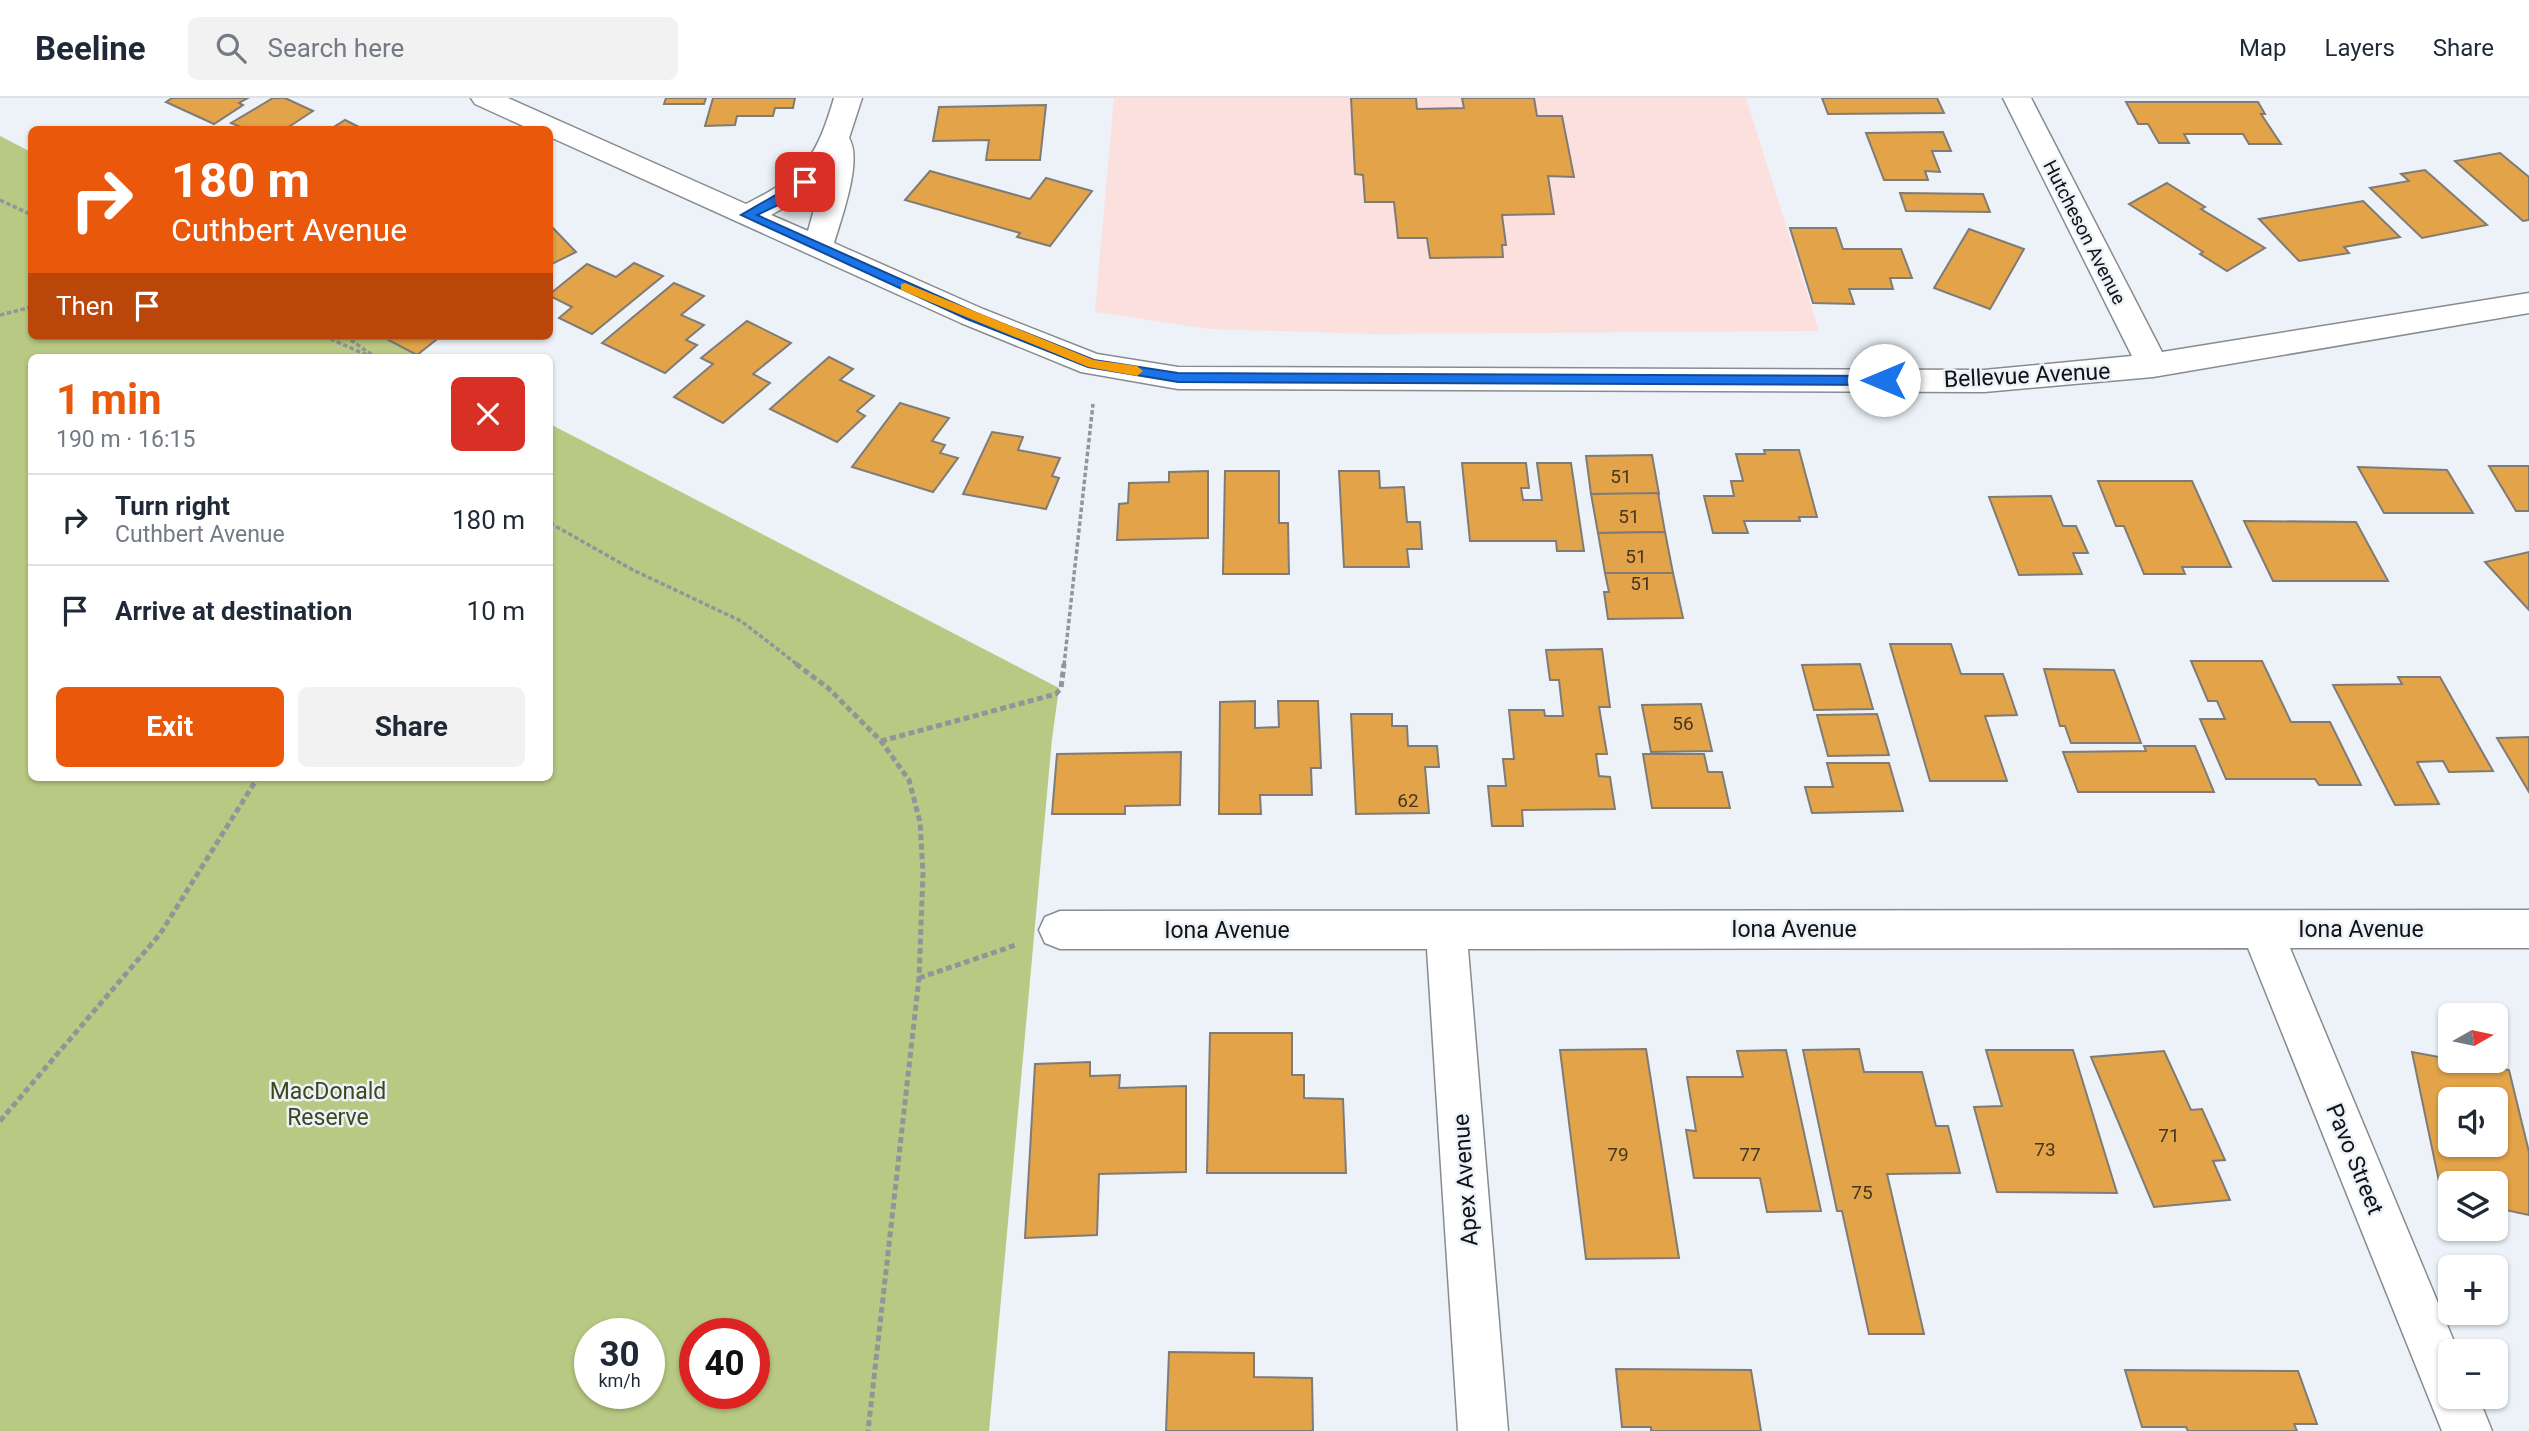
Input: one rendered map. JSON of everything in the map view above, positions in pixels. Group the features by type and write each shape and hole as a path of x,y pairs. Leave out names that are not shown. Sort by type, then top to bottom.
{"street":[{"name":"Bellevue Avenue","path":"485,98 532,126"},
{"path":"747,215 785,197 818,172 838,134 848,98"},
{"name":"Hutcheson Avenue","path":"2017,98 2153,366"},
{"path":"818,247 838,175 838,134"},
{"name":"Bellevue Avenue","path":"553,138 569,148 747,215 971,316 1092,364 1178,377 1984,381 2153,366 2529,303"},
{"name":"Apex Avenue","path":"1446,929 1483,1431"},
{"name":"Pavo Street","path":"2261,929 2438,1361"},
{"name":"Iona Avenue","path":"1059,930 2529,929"},
{"path":"2458,1409 2467,1431"}],"path":[{"path":"0,200 28,213"},
{"path":"0,315 28,308"},
{"path":"333,340 366,354"},
{"path":"350,340 369,354"},
{"path":"881,741 1056,694 1061,688 1094,411 1092,364"},
{"path":"553,525 633,570 741,621 828,688 881,741 909,780 920,822 923,873 919,978 868,1431"},
{"path":"0,1121 160,934 256,781"},
{"path":"919,978 1059,930"}],"shaded area":[{"path":"1114,98 1746,98 1819,331 1373,334 1209,329 1095,312"}],"green space":[{"name":"MacDonald Reserve","path":"0,136 28,150 28,340 387,340 414,354 28,354 28,781 553,781 553,426 1059,688 1052,739 989,1431 0,1431"}],"building":[{"path":"172,98 248,98 239,103 243,105 214,124 166,102"},
{"path":"273,98 285,98 313,111 290,126 238,126 231,123"},
{"path":"666,98 706,98 704,104 664,104"},
{"path":"713,98 795,98 793,108 775,108 773,116 737,116 735,125 705,126"},
{"path":"1351,98 1416,98 1417,109 1464,108 1462,98 1534,98 1537,116 1562,116 1574,177 1548,176 1554,214 1502,215 1506,245 1502,245 1503,257 1430,258 1427,238 1398,238 1394,202 1365,202 1363,175 1355,174"},
{"path":"1822,98 1937,98 1944,113 1828,114"},
{"path":"2126,102 2258,102 2265,114 2261,114 2281,144 2249,144 2243,134 2184,134 2189,143 2159,143 2148,124 2138,124"},
{"path":"1046,105 1040,160 986,160 989,140 933,141 939,107"},
{"path":"345,120 357,126 335,126"},
{"path":"1943,132 1951,151 1932,151 1940,172 1925,171 1928,180 1884,180 1866,133"},
{"path":"2500,153 2529,177 2529,220 2523,221 2455,161"},
{"path":"2425,170 2487,225 2422,238 2370,188 2409,181 2401,174"},
{"path":"930,171 1030,199 1046,178 1092,191 1050,246 1017,237 1020,233 905,200"},
{"path":"2167,183 2205,207 2201,209 2265,248 2227,271 2200,254 2203,252 2129,204"},
{"path":"1900,193 1983,194 1990,212 1906,211"},
{"path":"2363,201 2400,237 2344,247 2349,253 2299,261 2259,219"},
{"path":"553,228 576,252 553,264"},
{"path":"1790,228 1836,228 1843,249 1901,249 1912,278 1890,278 1893,289 1849,289 1854,304 1813,303"},
{"path":"1969,229 2024,249 1990,309 1934,288"},
{"path":"634,263 663,276 592,334 559,318 572,307 553,298 553,292 587,264 616,277"},
{"path":"674,283 704,296 681,315 704,325 686,340 697,345 665,373 602,343"},
{"path":"747,321 791,343 753,374 770,383 723,423 674,397 713,364 701,358"},
{"path":"389,340 436,340 415,354"},
{"path":"829,357 853,369 840,380 874,396 857,411 865,416 837,442 770,409"},
{"path":"900,403 949,418 932,441 945,445 940,453 958,458 933,492 852,467"},
{"path":"992,432 1023,437 1018,450 1060,458 1052,476 1059,478 1046,509 963,494"},
{"path":"1764,450 1799,450 1817,517 1799,517 1800,521 1744,521 1748,533 1713,533 1704,496 1734,496 1731,481 1743,481 1736,454 1765,454"},
{"path":"1652,455 1659,494 1591,494 1586,456"},
{"path":"1462,463 1526,463 1529,488 1521,488 1523,500 1542,500 1537,463 1571,463 1584,551 1557,551 1556,541 1470,541"},
{"path":"2489,466 2529,466 2529,511 2516,511"},
{"path":"2358,467 2447,470 2473,513 2384,513"},
{"path":"1208,471 1208,538 1117,540 1119,504 1128,503 1129,483 1169,482 1169,472"},
{"path":"1225,471 1279,471 1279,523 1288,523 1289,574 1223,574"},
{"path":"1339,471 1379,471 1380,488 1404,487 1407,522 1420,522 1422,549 1407,549 1409,567 1344,567"},
{"path":"2098,481 2192,481 2231,567 2182,567 2185,574 2144,574 2124,526 2116,526"},
{"path":"1658,493 1665,532 1598,533 1591,494"},
{"path":"2051,496 2063,526 2076,526 2088,553 2073,553 2082,574 2019,575 1989,497"},
{"path":"2244,521 2356,522 2388,581 2273,581"},
{"path":"1665,532 1673,573 1605,573 1598,533"},
{"path":"2529,552 2529,610 2485,562"},
{"path":"1605,573 1673,573 1683,618 1608,619 1604,592 1609,592"},
{"path":"1890,644 1951,644 1961,674 2003,674 2017,715 1985,716 2007,781 1930,781"},
{"path":"1602,649 1610,707 1599,707 1607,754 1596,754 1599,776 1610,777 1615,809 1522,810 1523,826 1492,826 1488,786 1506,786 1503,759 1514,759 1509,710 1544,710 1545,716 1563,716 1559,680 1550,680 1546,650"},
{"path":"2191,661 2262,661 2291,722 2330,722 2361,785 2319,785 2315,779 2226,779 2200,719 2225,719 2217,701 2208,701"},
{"path":"1860,664 1873,709 1814,710 1802,665"},
{"path":"2044,669 2114,670 2141,743 2071,743 2065,726 2060,726"},
{"path":"2398,677 2440,677 2493,771 2449,772 2443,761 2417,762 2439,804 2395,805 2333,685 2402,684"},
{"path":"1255,701 1255,728 1279,727 1278,701 1318,701 1321,768 1311,768 1312,795 1260,795 1261,814 1219,814 1220,702"},
{"path":"1701,704 1712,751 1651,752 1642,705"},
{"path":"1351,714 1392,714 1392,726 1407,726 1408,746 1437,746 1439,767 1425,767 1429,813 1356,814"},
{"path":"1877,714 1889,755 1828,756 1817,715"},
{"path":"2529,737 2529,792 2497,738"},
{"path":"2144,746 2195,746 2214,792 2078,792 2063,752 2146,751"},
{"path":"1181,752 1180,805 1125,806 1125,814 1052,814 1057,754"},
{"path":"1643,754 1704,754 1708,772 1722,772 1730,808 1652,808"},
{"path":"1827,763 1889,763 1903,811 1812,813 1805,787 1833,787"},
{"path":"1210,1033 1292,1033 1292,1075 1304,1075 1304,1098 1343,1099 1346,1173 1207,1173"},
{"path":"1646,1049 1679,1258 1586,1259 1560,1050"},
{"path":"1859,1049 1864,1072 1922,1072 1936,1126 1948,1126 1960,1173 1887,1174 1924,1334 1869,1334 1842,1211 1837,1211 1803,1050"},
{"path":"1786,1050 1821,1211 1767,1212 1760,1178 1694,1178 1686,1130 1696,1131 1687,1077 1743,1077 1737,1051"},
{"path":"1986,1050 2073,1050 2117,1193 1997,1192 1974,1107 2002,1106"},
{"path":"2164,1051 2191,1110 2202,1109 2225,1160 2213,1161 2230,1200 2154,1207 2091,1057"},
{"path":"2412,1052 2438,1057 2438,1073 2508,1073 2509,1070 2529,1152 2529,1215 2508,1211 2508,1171 2438,1171 2438,1177"},
{"path":"1090,1062 1090,1076 1120,1075 1119,1088 1186,1086 1186,1172 1099,1174 1097,1235 1025,1238 1035,1064"},
{"path":"1169,1352 1254,1353 1254,1377 1312,1378 1313,1431 1166,1431"},
{"path":"1616,1369 1751,1370 1761,1431 1651,1431 1651,1427 1622,1427"},
{"path":"2125,1370 2298,1371 2317,1424 2294,1424 2297,1431 2188,1431 2186,1427 2142,1427"}],"slow traffic":[{"path":"905,287 1092,364 1137,371"}],"route":[{"path":"805,182 785,197 747,215 971,316 1092,364 1178,377 1884,380"}]}
